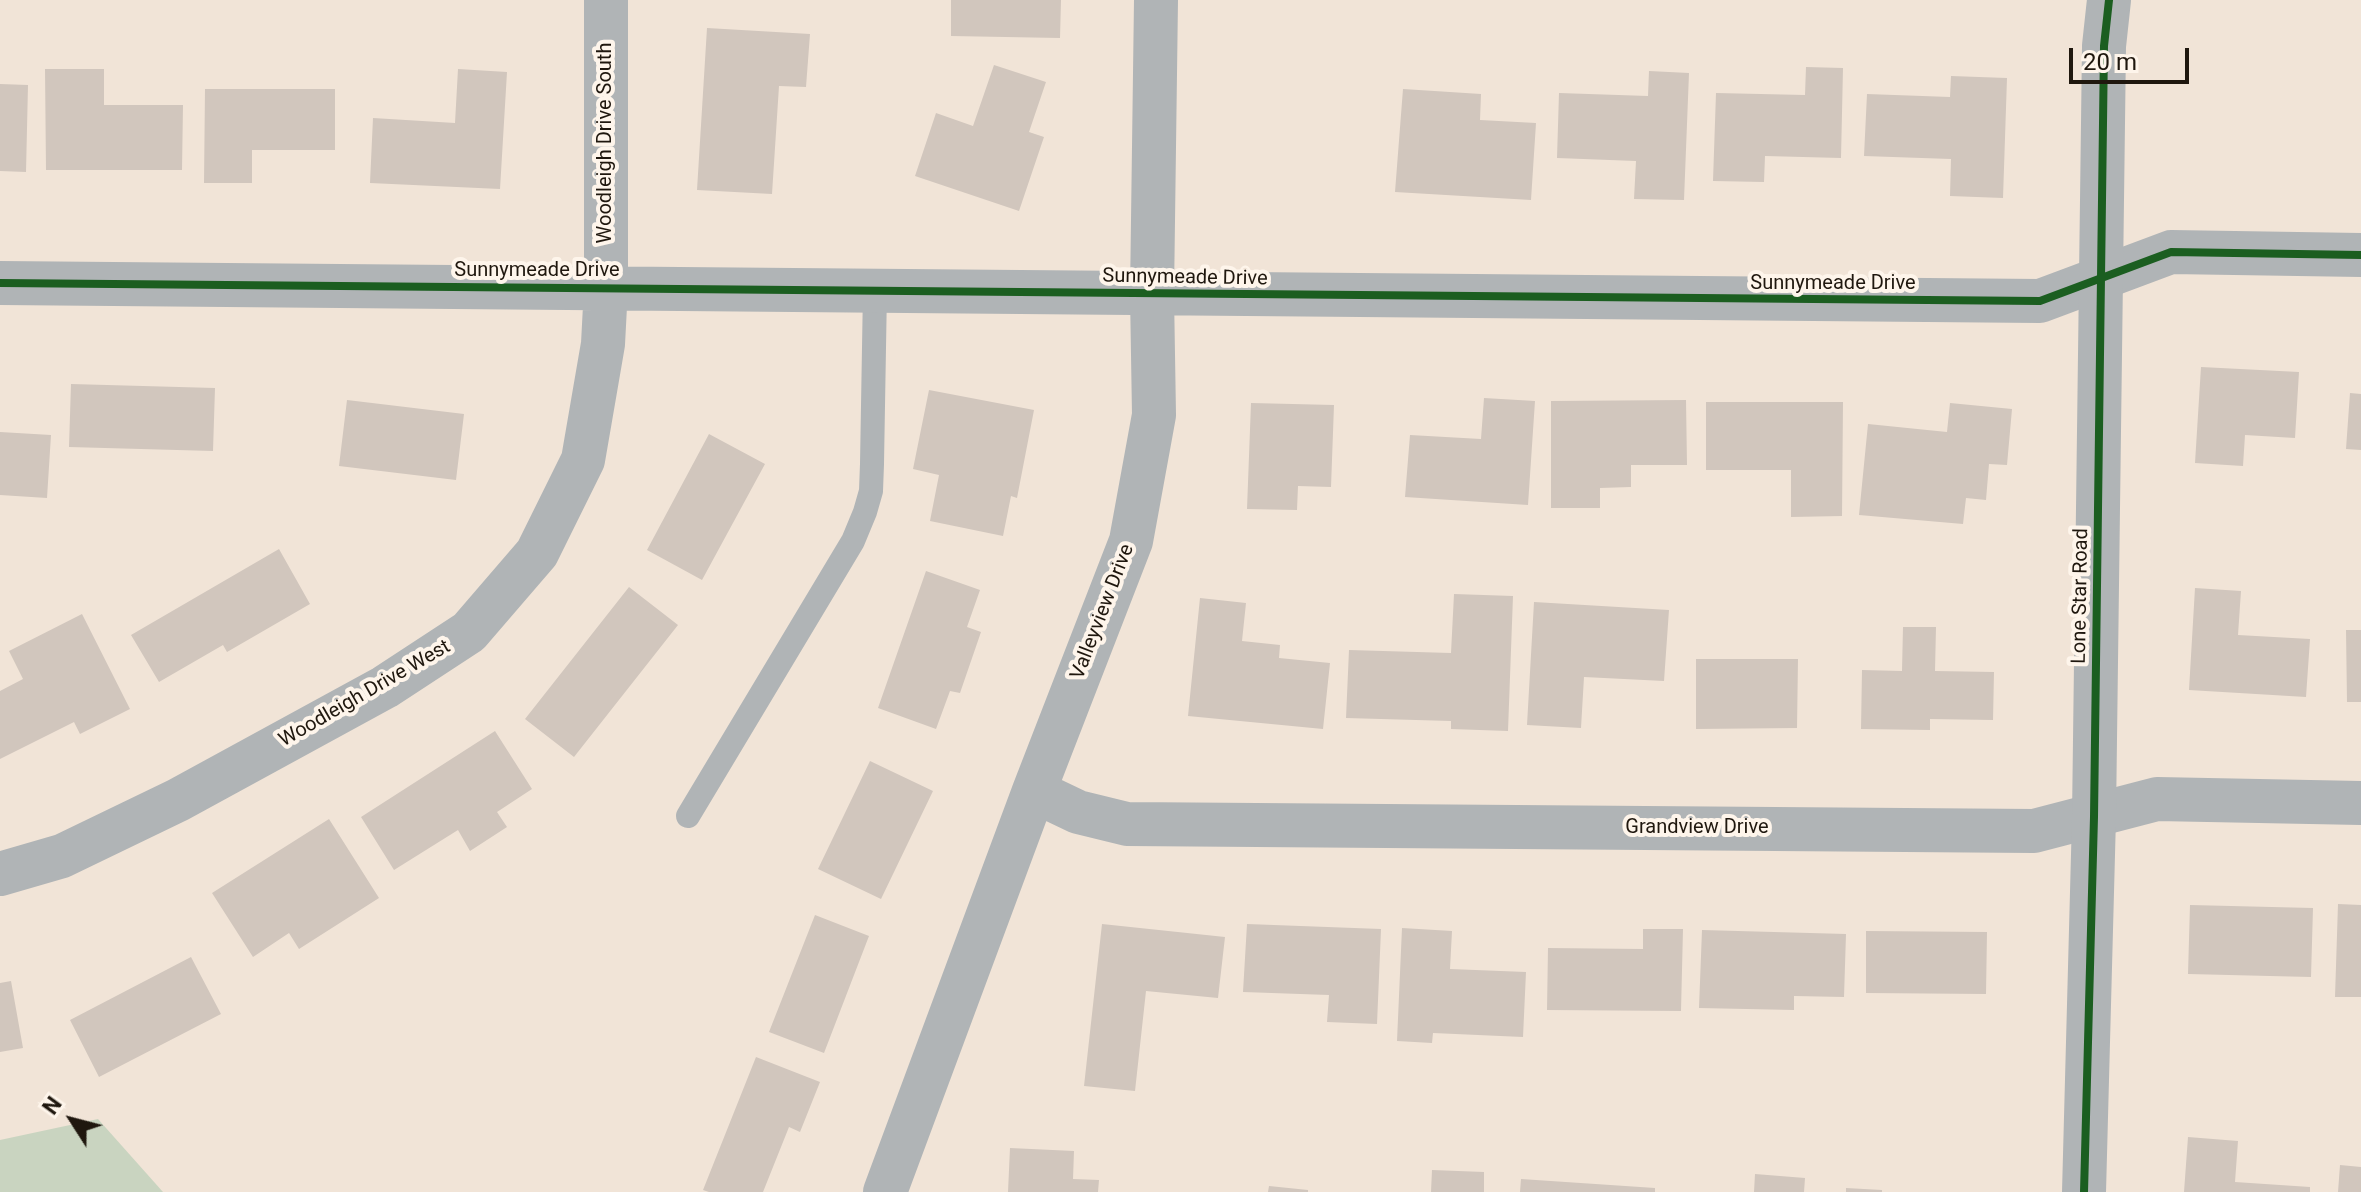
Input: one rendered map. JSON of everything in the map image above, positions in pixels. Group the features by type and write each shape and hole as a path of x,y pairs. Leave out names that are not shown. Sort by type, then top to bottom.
{"street":[{"name":"Woodleigh Drive South","path":"606,0 606,287"},
{"name":"Valleyview Drive","path":"885,1192 1131,541 1154,415 1152,294 1156,0"},
{"name":"Lone Star Road","path":"2084,1192 2094,817 2104,46 2109,0"},
{"name":"Sunnymeade Drive","path":"0,283 2040,301 2171,252 2361,255"},
{"name":"Woodleigh Drive West","path":"0,874 62,856 178,800 385,687 469,632 537,553 583,460 603,344 606,287"},
{"name":"Grandview Drive","path":"1034,791 1078,812 1127,824 2034,831 2157,799 2361,803"}],"lane":[{"path":"688,816 853,541 865,512 871,491 875,290"}],"green space":[{"path":"98,1119 163,1192 0,1192 0,1140"}],"building":[{"path":"951,0 1061,0 1060,38 951,36"},
{"path":"707,28 810,34 806,87 779,86 772,194 697,190"},
{"path":"994,65 1046,82 1029,132 1044,137 1019,211 915,176 936,113 973,126"},
{"path":"1806,67 1843,68 1841,158 1765,156 1764,182 1713,181 1716,93 1805,95"},
{"path":"45,69 104,69 104,105 183,105 182,170 46,170"},
{"path":"458,69 507,72 500,189 370,183 373,118 455,123"},
{"path":"1649,71 1689,73 1684,200 1634,199 1636,161 1557,158 1559,93 1648,96"},
{"path":"1951,76 2007,78 2003,198 1950,196 1951,159 1864,156 1867,94 1950,97"},
{"path":"0,84 28,85 26,172 0,171"},
{"path":"205,89 335,89 335,150 252,150 252,183 204,183"},
{"path":"1403,89 1481,94 1480,120 1536,123 1531,200 1395,192"},
{"path":"2201,367 2299,372 2295,438 2245,435 2243,466 2195,463"},
{"path":"71,384 215,388 213,451 69,447"},
{"path":"929,390 1034,410 1017,498 1011,496 1003,536 930,521 939,475 913,469"},
{"path":"2350,393 2361,394 2361,450 2346,449"},
{"path":"1484,398 1535,401 1528,505 1405,497 1410,435 1481,439"},
{"path":"347,400 464,414 456,480 339,466"},
{"path":"1686,400 1687,465 1631,465 1631,487 1600,488 1600,508 1551,508 1551,401"},
{"path":"1706,402 1843,402 1842,516 1791,517 1791,470 1706,470"},
{"path":"1251,403 1334,405 1331,487 1298,486 1297,510 1247,509"},
{"path":"1950,403 2012,409 2007,465 1989,464 1986,500 1966,498 1963,524 1859,515 1868,424 1947,432"},
{"path":"0,432 51,435 47,498 0,495"},
{"path":"709,434 765,464 702,580 647,550"},
{"path":"279,549 310,604 227,652 223,645 159,682 131,635"},
{"path":"926,571 980,590 967,627 981,632 960,693 950,691 936,729 878,708"},
{"path":"629,587 678,625 574,757 525,719"},
{"path":"2195,588 2241,591 2238,635 2310,639 2306,697 2189,690"},
{"path":"1454,594 1513,596 1508,731 1451,729 1451,721 1346,718 1349,650 1451,653"},
{"path":"1200,598 1246,603 1242,641 1280,645 1279,658 1330,663 1323,729 1188,716"},
{"path":"1534,602 1669,610 1664,681 1584,677 1581,728 1527,725"},
{"path":"82,614 130,709 80,734 74,722 0,759 0,691 23,679 9,651"},
{"path":"1903,627 1936,627 1935,671 1994,672 1993,720 1930,719 1930,730 1861,729 1862,670 1902,671"},
{"path":"2346,630 2361,630 2361,702 2347,702"},
{"path":"1696,659 1798,659 1797,728 1696,729"},
{"path":"495,731 532,789 497,812 507,827 470,851 458,830 394,870 361,817"},
{"path":"870,761 933,791 881,899 818,869"},
{"path":"329,819 379,898 299,949 289,933 253,957 212,893"},
{"path":"2338,904 2361,905 2361,997 2335,997"},
{"path":"2190,905 2313,908 2311,977 2188,974"},
{"path":"815,915 869,936 824,1053 769,1032"},
{"path":"1102,924 1225,937 1218,998 1146,991 1135,1091 1084,1086"},
{"path":"1247,924 1381,929 1377,1024 1327,1022 1329,995 1243,992"},
{"path":"1402,928 1452,931 1450,969 1526,972 1523,1037 1433,1033 1432,1043 1397,1041"},
{"path":"1643,929 1683,929 1681,1011 1547,1010 1548,948 1643,949"},
{"path":"1702,930 1846,934 1844,997 1794,996 1794,1010 1699,1008"},
{"path":"1866,931 1987,932 1986,994 1866,993"},
{"path":"191,957 221,1014 99,1077 70,1020"},
{"path":"11,981 23,1048 0,1052 0,983"},
{"path":"756,1057 820,1082 800,1132 789,1127 763,1192 703,1190"},
{"path":"2188,1137 2238,1141 2235,1182 2310,1187 2310,1192 2184,1192"},
{"path":"1010,1148 1074,1151 1073,1179 1099,1180 1098,1192 1008,1192"},
{"path":"2340,1165 2361,1167 2361,1192 2338,1192"},
{"path":"1432,1170 1484,1172 1484,1192 1431,1192"},
{"path":"1755,1174 1805,1178 1804,1192 1754,1192"},
{"path":"1521,1179 1655,1188 1655,1192 1520,1192"},
{"path":"1269,1186 1308,1190 1308,1192 1268,1192"},
{"path":"1846,1188 1882,1190 1882,1192 1846,1192"}],"cycle path":[{"path":"2084,1192 2094,817 2104,46 2109,0"},
{"path":"0,283 2040,301 2171,252 2361,255"}]}
